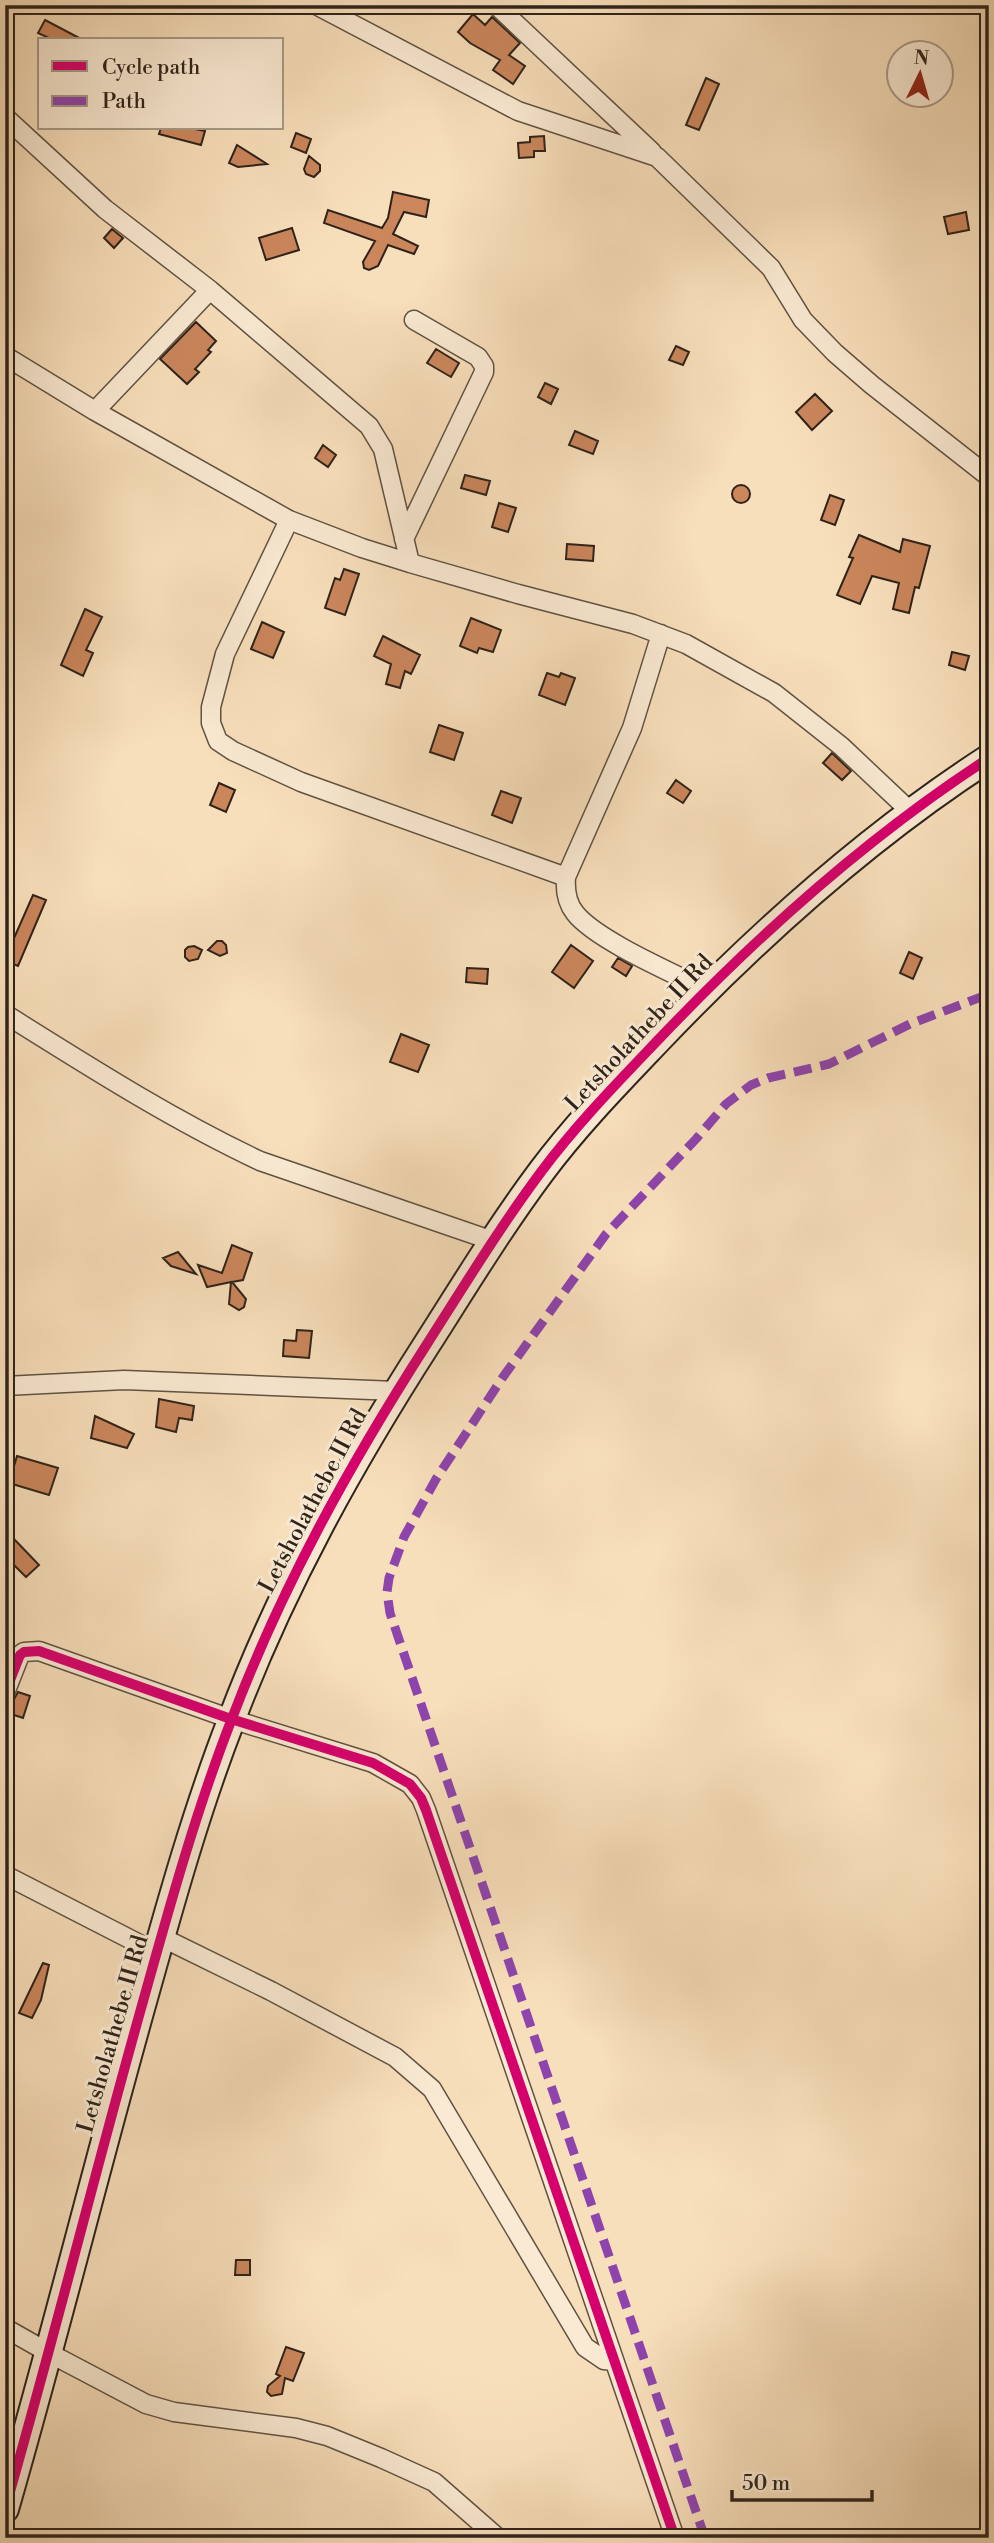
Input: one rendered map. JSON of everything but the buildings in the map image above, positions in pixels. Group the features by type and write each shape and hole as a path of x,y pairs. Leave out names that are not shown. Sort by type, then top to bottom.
{"street":[{"path":"316,5 518,111 657,157"},
{"path":"496,5 771,268 803,320 835,353 989,477"},
{"path":"5,117 105,209 209,290 373,431 383,449 410,563"},
{"path":"95,411 209,290"},
{"path":"404,539 484,372 484,366 478,357 414,320"},
{"path":"5,356 95,411 289,520 410,563 633,624 697,650 774,693 841,746 911,812"},
{"path":"289,520 225,653 211,707 211,723 218,741 233,751 301,782 566,877"},
{"path":"661,634 632,727 566,877 565,888 570,906 587,926 707,990"},
{"name":"Letsholathebe II Rd","path":"5,2509 110,2118 208,1784 231,1719 314,1532 396,1391 493,1241 543,1169 601,1099 766,932 911,812 989,758"},
{"path":"5,1014 85,1064 228,1146 260,1161 493,1241"},
{"path":"5,1386 124,1380 396,1391"},
{"path":"5,1693 20,1655 32,1650 39,1651 231,1719 373,1763 410,1784 421,1798 675,2538"},
{"path":"5,1875 159,1945 271,1991 395,2057 432,2089 585,2347 604,2360 614,2361"},
{"path":"5,2328 160,2409 296,2428 327,2436 381,2458 434,2482 498,2538"}],"marked path":[{"path":"705,2538 390,1613 387,1592 389,1578 404,1537 436,1479 503,1377 606,1234 726,1104 751,1085 768,1078 829,1064 910,1024 989,994"}],"cycle path":[{"path":"5,2509 144,1998 206,1789 272,1623 344,1481 497,1235 541,1172 583,1121 696,1001 815,889 900,821 989,758"},
{"path":"5,1693 20,1655 24,1652 39,1651 231,1719 373,1763 410,1784 426,1810 675,2538"}]}
